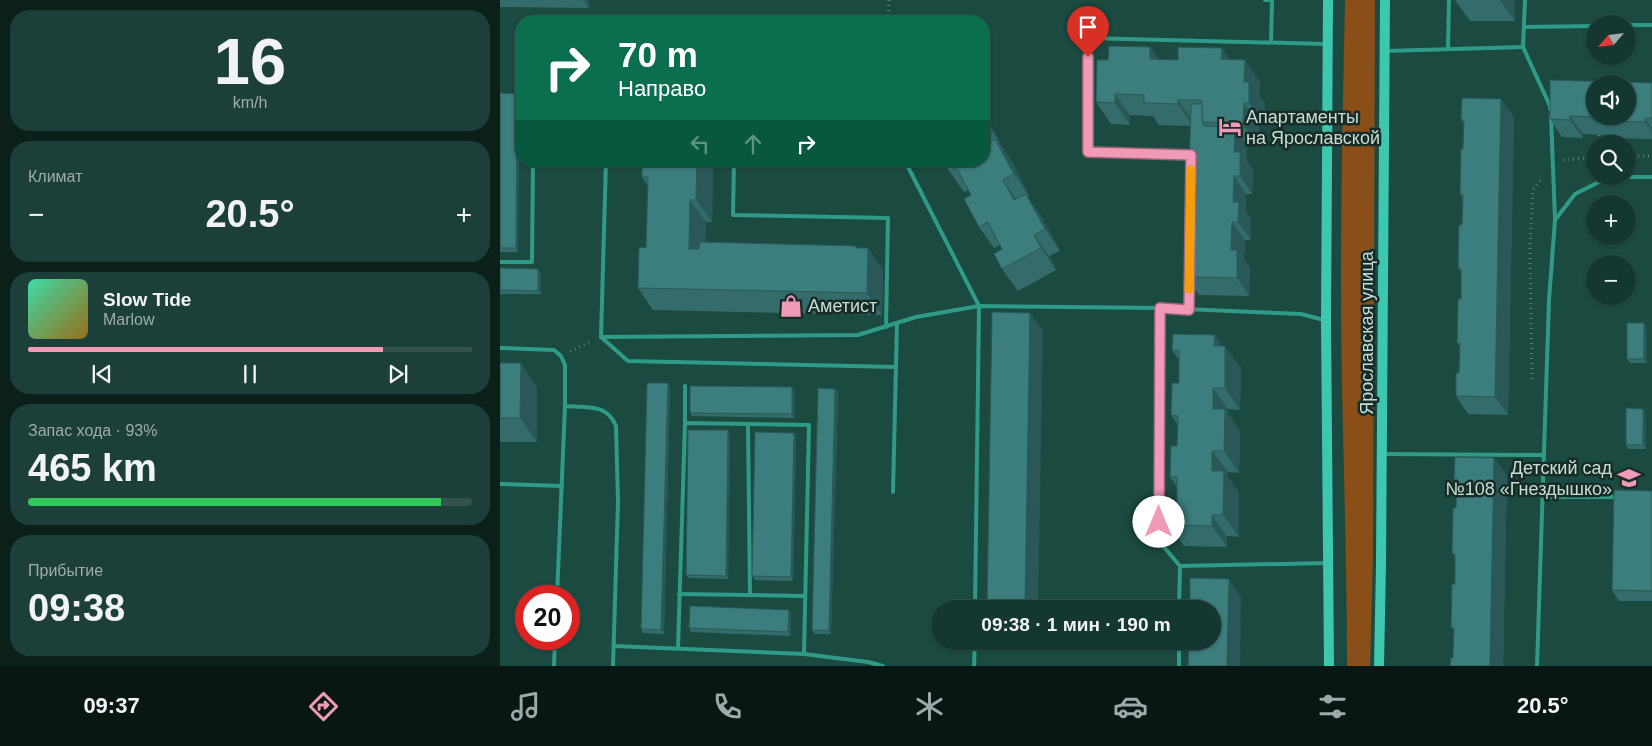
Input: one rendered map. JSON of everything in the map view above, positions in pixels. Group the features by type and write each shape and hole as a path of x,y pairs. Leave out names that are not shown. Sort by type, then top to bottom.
{"main road":[{"path":"1328,0 1326,321 1329,666"},
{"name":"Ярославская улица","path":"1379,666 1385,0"}],"lane":[{"path":"1265,0 1272,0 1271,42"},
{"path":"1448,49 1449,0"},
{"path":"1525,0 1523,47 1550,106 1555,220 1549,300 1537,666"},
{"path":"1636,26 1652,25"},
{"path":"1524,27 1586,26"},
{"path":"1191,165 1191,155 1088,152 1087,38 1328,44"},
{"path":"1385,51 1523,47"},
{"path":"500,262 532,262 533,167"},
{"path":"606,167 601,337 628,361 896,367"},
{"path":"734,167 733,215 888,218 886,327"},
{"path":"908,167 979,306 975,600"},
{"path":"1555,220 1575,194 1609,177 1652,177"},
{"path":"1189,270 1189,310"},
{"path":"601,337 858,335 916,317 979,306 1160,308 1301,314 1326,321"},
{"path":"1160,308 1158,540 1180,566 1179,600"},
{"path":"893,492 897,323"},
{"path":"500,348 554,350 561,356 565,365 566,406 558,585"},
{"path":"678,648 685,386"},
{"path":"566,406 603,410 612,416 616,426 618,502 613,666"},
{"path":"685,422 809,425 804,654"},
{"path":"748,424 750,595"},
{"path":"1382,454 1544,455"},
{"path":"500,484 562,486"},
{"path":"1543,497 1623,497"},
{"path":"1180,566 1329,562"},
{"path":"679,594 806,596"},
{"path":"614,646 804,654 868,662 883,666"},
{"path":"554,666 555,650"},
{"path":"974,666 975,650"},
{"path":"1178,666 1179,650"}],"path":[{"path":"888,15 889,0"},
{"path":"1636,156 1652,156"},
{"path":"561,356 601,337"}],"shaded area":[{"path":"1345,0 1375,0 1373,558 1370,666 1347,666 1341,284"}],"building":[{"path":"1109,46 1150,47 1150,59 1178,60 1178,47 1222,48 1221,59 1245,60 1244,82 1249,82 1249,103 1244,103 1243,124 1202,122 1202,100 1178,100 1178,104 1144,103 1144,95 1115,94 1115,103 1096,102 1097,60 1108,60"},
{"path":"1550,80 1586,81 1586,117 1570,116 1570,120 1550,119"},
{"path":"1636,83 1652,83 1652,118 1645,118 1645,122 1636,122"},
{"path":"500,93 515,94 515,167 517,167 516,248 500,248"},
{"path":"1462,98 1501,99 1495,397 1456,396 1456,373 1459,373 1460,343 1457,343 1458,299 1461,299 1461,269 1458,268 1459,225 1462,225 1463,194 1460,194 1464,120 1461,120"},
{"path":"1191,104 1202,104 1202,122 1204,126 1235,127 1234,152 1240,152 1240,176 1234,176 1233,202 1239,202 1238,222 1232,222 1231,250 1237,250 1237,278 1186,277"},
{"path":"995,139 1014,174 1003,180 1014,200 1026,194 1045,229 1034,235 1041,248 1002,269 994,254 1002,249 988,222 979,227 964,199 971,195 956,167 990,167 990,142"},
{"path":"642,167 697,167 696,200 690,200 689,249 699,249 700,242 856,246 856,248 868,248 867,293 638,288 639,247 646,248 648,177 642,177"},
{"path":"947,167 956,167 949,171"},
{"path":"500,268 538,269 538,291 500,290"},
{"path":"992,312 1030,313 1025,600 987,600"},
{"path":"1627,323 1644,323 1644,359 1627,359"},
{"path":"1173,334 1215,335 1214,346 1225,346 1225,388 1213,388 1213,409 1225,409 1224,451 1212,451 1212,471 1224,471 1223,515 1212,515 1212,526 1169,525 1169,508 1177,509 1177,477 1170,477 1171,446 1177,446 1178,416 1171,415 1172,383 1179,383 1179,350 1172,350"},
{"path":"500,363 521,363 520,418 500,418"},
{"path":"647,383 668,383 661,630 641,629"},
{"path":"690,386 792,387 792,414 690,413"},
{"path":"818,388 835,389 829,631 812,630"},
{"path":"1626,408 1643,409 1643,445 1626,445"},
{"path":"688,430 728,430 726,576 686,575"},
{"path":"755,432 794,433 791,577 752,576"},
{"path":"1455,457 1494,458 1490,666 1450,666 1451,658 1453,658 1454,628 1451,627 1452,584 1455,584 1455,554 1452,553 1453,508 1456,508 1457,479 1454,479"},
{"path":"1614,490 1652,491 1652,591 1612,590"},
{"path":"1190,578 1229,579 1227,666 1188,666 1189,650 1221,650 1221,600 1190,600"},
{"path":"690,606 789,610 788,632 689,628"}],"slow traffic":[{"path":"1189,289 1191,170"}],"place":[{"name":"Апартаменты на Ярославской","path":"1230,127"},
{"name":"Аметист","path":"791,306"},
{"name":"Детский сад №108 «Гнездышко»","path":"1629,478"}],"route":[{"path":"1088,57 1088,152 1191,155 1189,310 1160,308 1159,522"}]}
